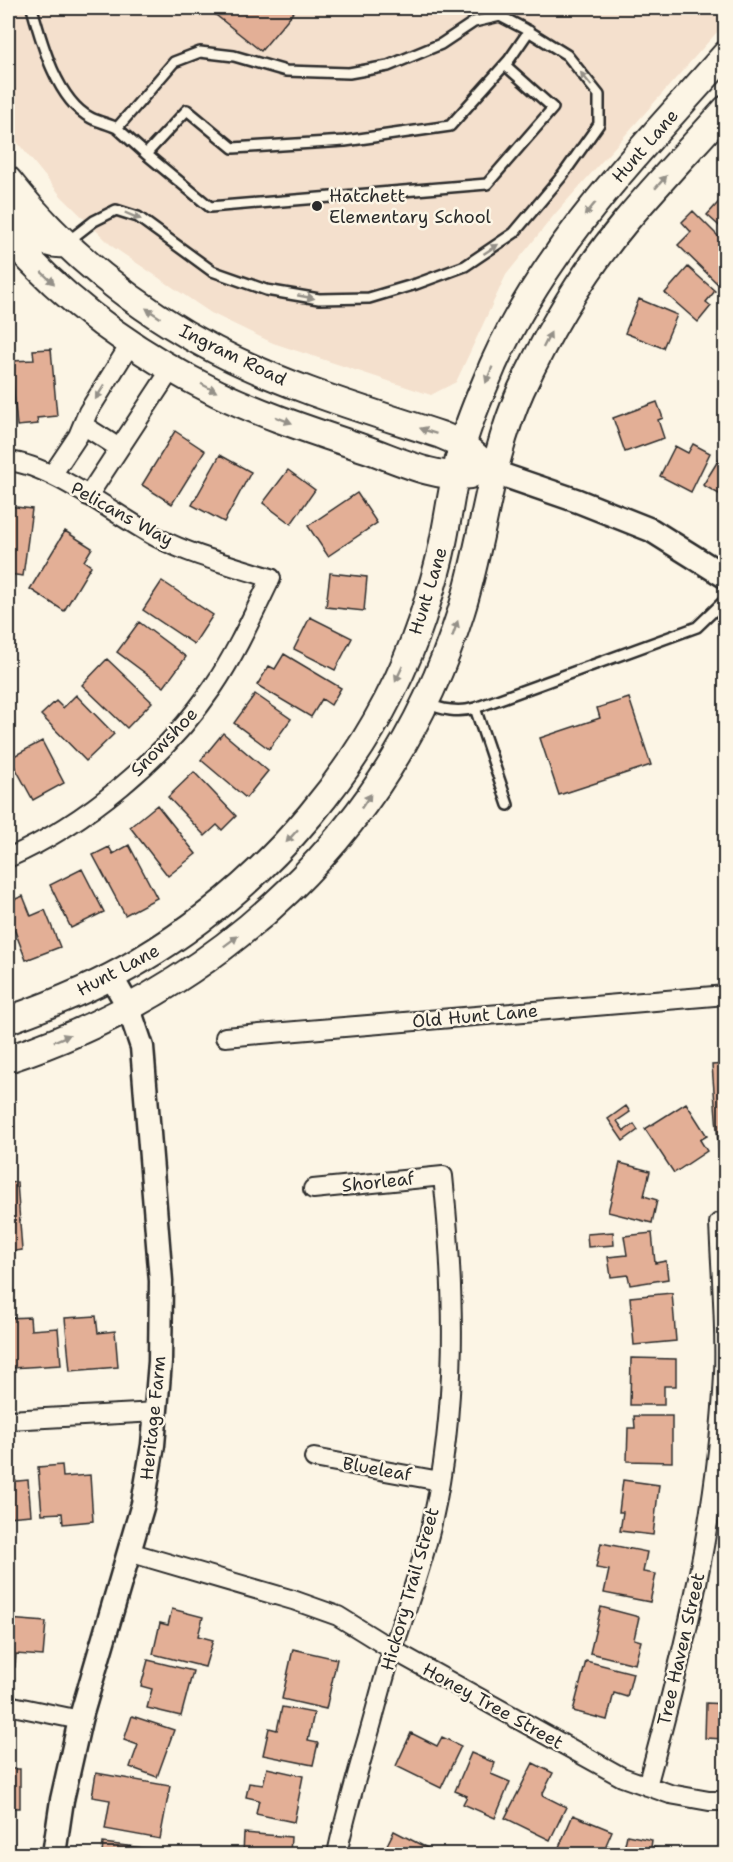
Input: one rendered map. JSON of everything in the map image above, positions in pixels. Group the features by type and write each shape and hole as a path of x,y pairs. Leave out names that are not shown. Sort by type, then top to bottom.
{"main road":[{"name":"Hunt Lane","path":"8,1020 34,1011 111,976 170,942 233,894 309,816 355,754 391,691 420,622 441,552 462,444 494,363 542,273 572,231 726,54"},
{"name":"Hunt Lane","path":"8,1059 72,1033 128,1006 166,986 228,944 290,890 341,835 360,810 397,754 425,701 447,650 472,572 494,472 522,389 559,319 625,223 726,109"},
{"name":"Ingram Road","path":"8,180 65,243 112,284 152,313 216,351 283,381 462,444 494,472"},
{"path":"8,210 25,231 50,245 65,243"},
{"name":"Ingram Road","path":"8,236 71,299 131,342 217,393 255,410 432,471 454,477 494,472"}],"street":[{"path":"52,476 78,436 88,412 131,342"},
{"path":"88,496 172,368"},
{"path":"82,425 119,448"},
{"name":"Pelicans Way","path":"8,461 20,462 52,476 160,539 271,578"},
{"name":"Ingram Road","path":"494,472 578,501 651,530 726,577"},
{"name":"Snowshoe","path":"8,858 40,844 81,817 137,772 184,725 213,687 241,640 271,578"},
{"name":"Heritage Farm","path":"54,1854 62,1800 80,1720 143,1504 157,1412 161,1281 142,1047 128,1006 111,976"},
{"name":"Old Hunt Lane","path":"225,1037 726,995"},
{"name":"Shorleaf","path":"313,1188 442,1176"},
{"name":"Hickory Trail Street","path":"337,1854 343,1824 393,1650 423,1559 440,1480 450,1410 452,1328 450,1247 442,1176"},
{"name":"Tree Haven Street","path":"647,1786 717,1515 715,1472 724,1375 722,1223"},
{"path":"8,1420 157,1412"},
{"name":"Blueleaf","path":"314,1458 440,1480"},
{"name":"Honey Tree Street","path":"129,1552 293,1600 338,1616 393,1650 622,1777 670,1794 709,1801 726,1801"},
{"path":"8,1705 80,1720"}],"lane":[{"path":"32,8 48,64 69,98 89,117 117,128 210,207 487,184 553,108 505,65"},
{"path":"65,243 94,221 116,210 138,217 212,271 267,290 319,299 369,298 465,266 514,233 562,176 599,124 599,95 567,55 500,16 474,22 441,44 388,66 349,74 286,71 234,56 200,52 174,62 117,128"},
{"path":"146,154 187,110 233,148 345,141 450,126 505,65 528,31"},
{"path":"425,701 437,708 465,711 475,708 698,627 726,599"},
{"path":"475,708 508,805"}],"shaded area":[{"name":"Hatchett Elementary School","path":"8,8 725,8 726,22 555,214 506,275 456,382 431,395 273,343 211,313 113,247 62,197 8,131"}],"building":[{"path":"207,8 297,8 261,51"},
{"path":"726,194 726,232 707,215"},
{"path":"693,211 726,244 726,287 723,289 678,245 691,232 682,222"},
{"path":"688,267 715,291 706,302 711,306 698,322 665,293"},
{"path":"639,299 677,315 663,348 625,333"},
{"path":"51,349 57,416 37,418 38,424 17,426 11,361 34,360 33,350"},
{"path":"657,402 663,418 658,420 664,438 625,452 613,418"},
{"path":"175,431 205,451 172,504 142,485"},
{"path":"693,444 710,453 691,492 660,476 675,446 688,453"},
{"path":"726,448 726,498 703,485"},
{"path":"220,455 251,472 224,522 192,505"},
{"path":"288,470 315,490 291,524 263,503"},
{"path":"357,493 377,523 328,556 308,526"},
{"path":"8,506 32,509 23,576 8,574"},
{"path":"65,531 92,548 84,561 91,566 64,611 30,589"},
{"path":"330,573 367,577 364,611 326,607"},
{"path":"162,581 213,615 194,644 143,610"},
{"path":"310,617 352,638 335,670 294,649"},
{"path":"139,622 186,657 164,687 117,652"},
{"path":"284,654 341,688 331,705 322,699 311,717 257,685 269,666 275,669"},
{"path":"107,659 152,702 127,728 82,685"},
{"path":"255,694 291,719 269,749 234,723"},
{"path":"76,695 114,734 86,761 41,715 56,701 63,708"},
{"path":"629,698 651,765 559,795 540,738 600,718 597,708"},
{"path":"223,733 268,771 246,798 201,760"},
{"path":"42,741 64,783 33,800 10,758"},
{"path":"194,772 236,816 222,830 217,825 205,836 168,797"},
{"path":"157,805 196,854 168,876 130,827"},
{"path":"129,845 157,898 125,915 93,855 109,847 113,854"},
{"path":"82,869 104,912 71,928 50,885"},
{"path":"23,896 31,916 45,910 60,947 26,960 8,913 8,902"},
{"path":"726,1064 726,1155 719,1156 712,1065"},
{"path":"686,1103 707,1136 700,1140 707,1151 674,1173 645,1129"},
{"path":"626,1106 630,1112 617,1121 624,1131 634,1124 638,1130 623,1141 608,1119"},
{"path":"620,1163 650,1171 644,1196 657,1200 652,1223 608,1212"},
{"path":"17,1182 22,1250 8,1252 8,1183"},
{"path":"613,1232 614,1245 588,1247 587,1234"},
{"path":"652,1233 655,1263 666,1261 668,1279 630,1285 628,1275 611,1277 608,1257 627,1255 624,1236"},
{"path":"672,1293 676,1341 634,1345 630,1297"},
{"path":"96,1316 98,1333 115,1331 118,1367 70,1371 65,1318"},
{"path":"30,1317 31,1330 58,1328 61,1365 11,1368 8,1318"},
{"path":"631,1358 676,1359 676,1386 664,1386 664,1405 630,1405"},
{"path":"634,1416 672,1416 672,1462 627,1461 628,1428 635,1428"},
{"path":"62,1465 63,1477 90,1475 93,1521 63,1524 62,1513 42,1514 38,1467"},
{"path":"28,1480 31,1515 8,1517 8,1482"},
{"path":"623,1480 659,1485 653,1535 620,1531 623,1512 619,1512"},
{"path":"601,1543 647,1552 643,1572 656,1574 650,1602 604,1593 609,1570 596,1568"},
{"path":"601,1607 639,1617 634,1639 641,1641 635,1664 590,1653"},
{"path":"172,1609 203,1617 198,1636 213,1640 205,1667 153,1654 160,1623 168,1625"},
{"path":"8,1619 46,1622 43,1656 16,1654 15,1667 8,1667"},
{"path":"293,1649 337,1659 326,1709 282,1699"},
{"path":"148,1660 193,1671 181,1716 147,1708 152,1689 141,1686"},
{"path":"586,1661 633,1673 627,1697 614,1693 607,1720 573,1711"},
{"path":"706,1703 726,1704 726,1739 705,1738"},
{"path":"282,1707 314,1713 308,1741 318,1743 313,1765 263,1755 269,1728 277,1730"},
{"path":"132,1716 174,1730 157,1777 130,1767 138,1745 124,1740"},
{"path":"411,1733 437,1746 442,1737 461,1746 441,1788 396,1766"},
{"path":"471,1753 495,1763 491,1774 510,1782 495,1818 463,1804 467,1796 455,1791"},
{"path":"533,1763 553,1773 542,1795 566,1807 550,1840 505,1818"},
{"path":"267,1768 303,1776 294,1822 256,1814 259,1800 246,1797 249,1783 263,1785"},
{"path":"8,1769 20,1769 20,1808 8,1808"},
{"path":"96,1773 170,1786 160,1839 105,1829 110,1800 92,1797"},
{"path":"573,1815 612,1831 606,1845 613,1848 611,1854 556,1854"},
{"path":"394,1831 435,1852 433,1854 391,1854 384,1851"},
{"path":"244,1833 291,1837 290,1854 243,1854"},
{"path":"627,1835 652,1840 651,1847 677,1852 676,1854 623,1854"},
{"path":"103,1843 151,1849 150,1854 102,1854"}],"place":[{"name":"Hatchett Elementary School","path":"317,206"}]}
